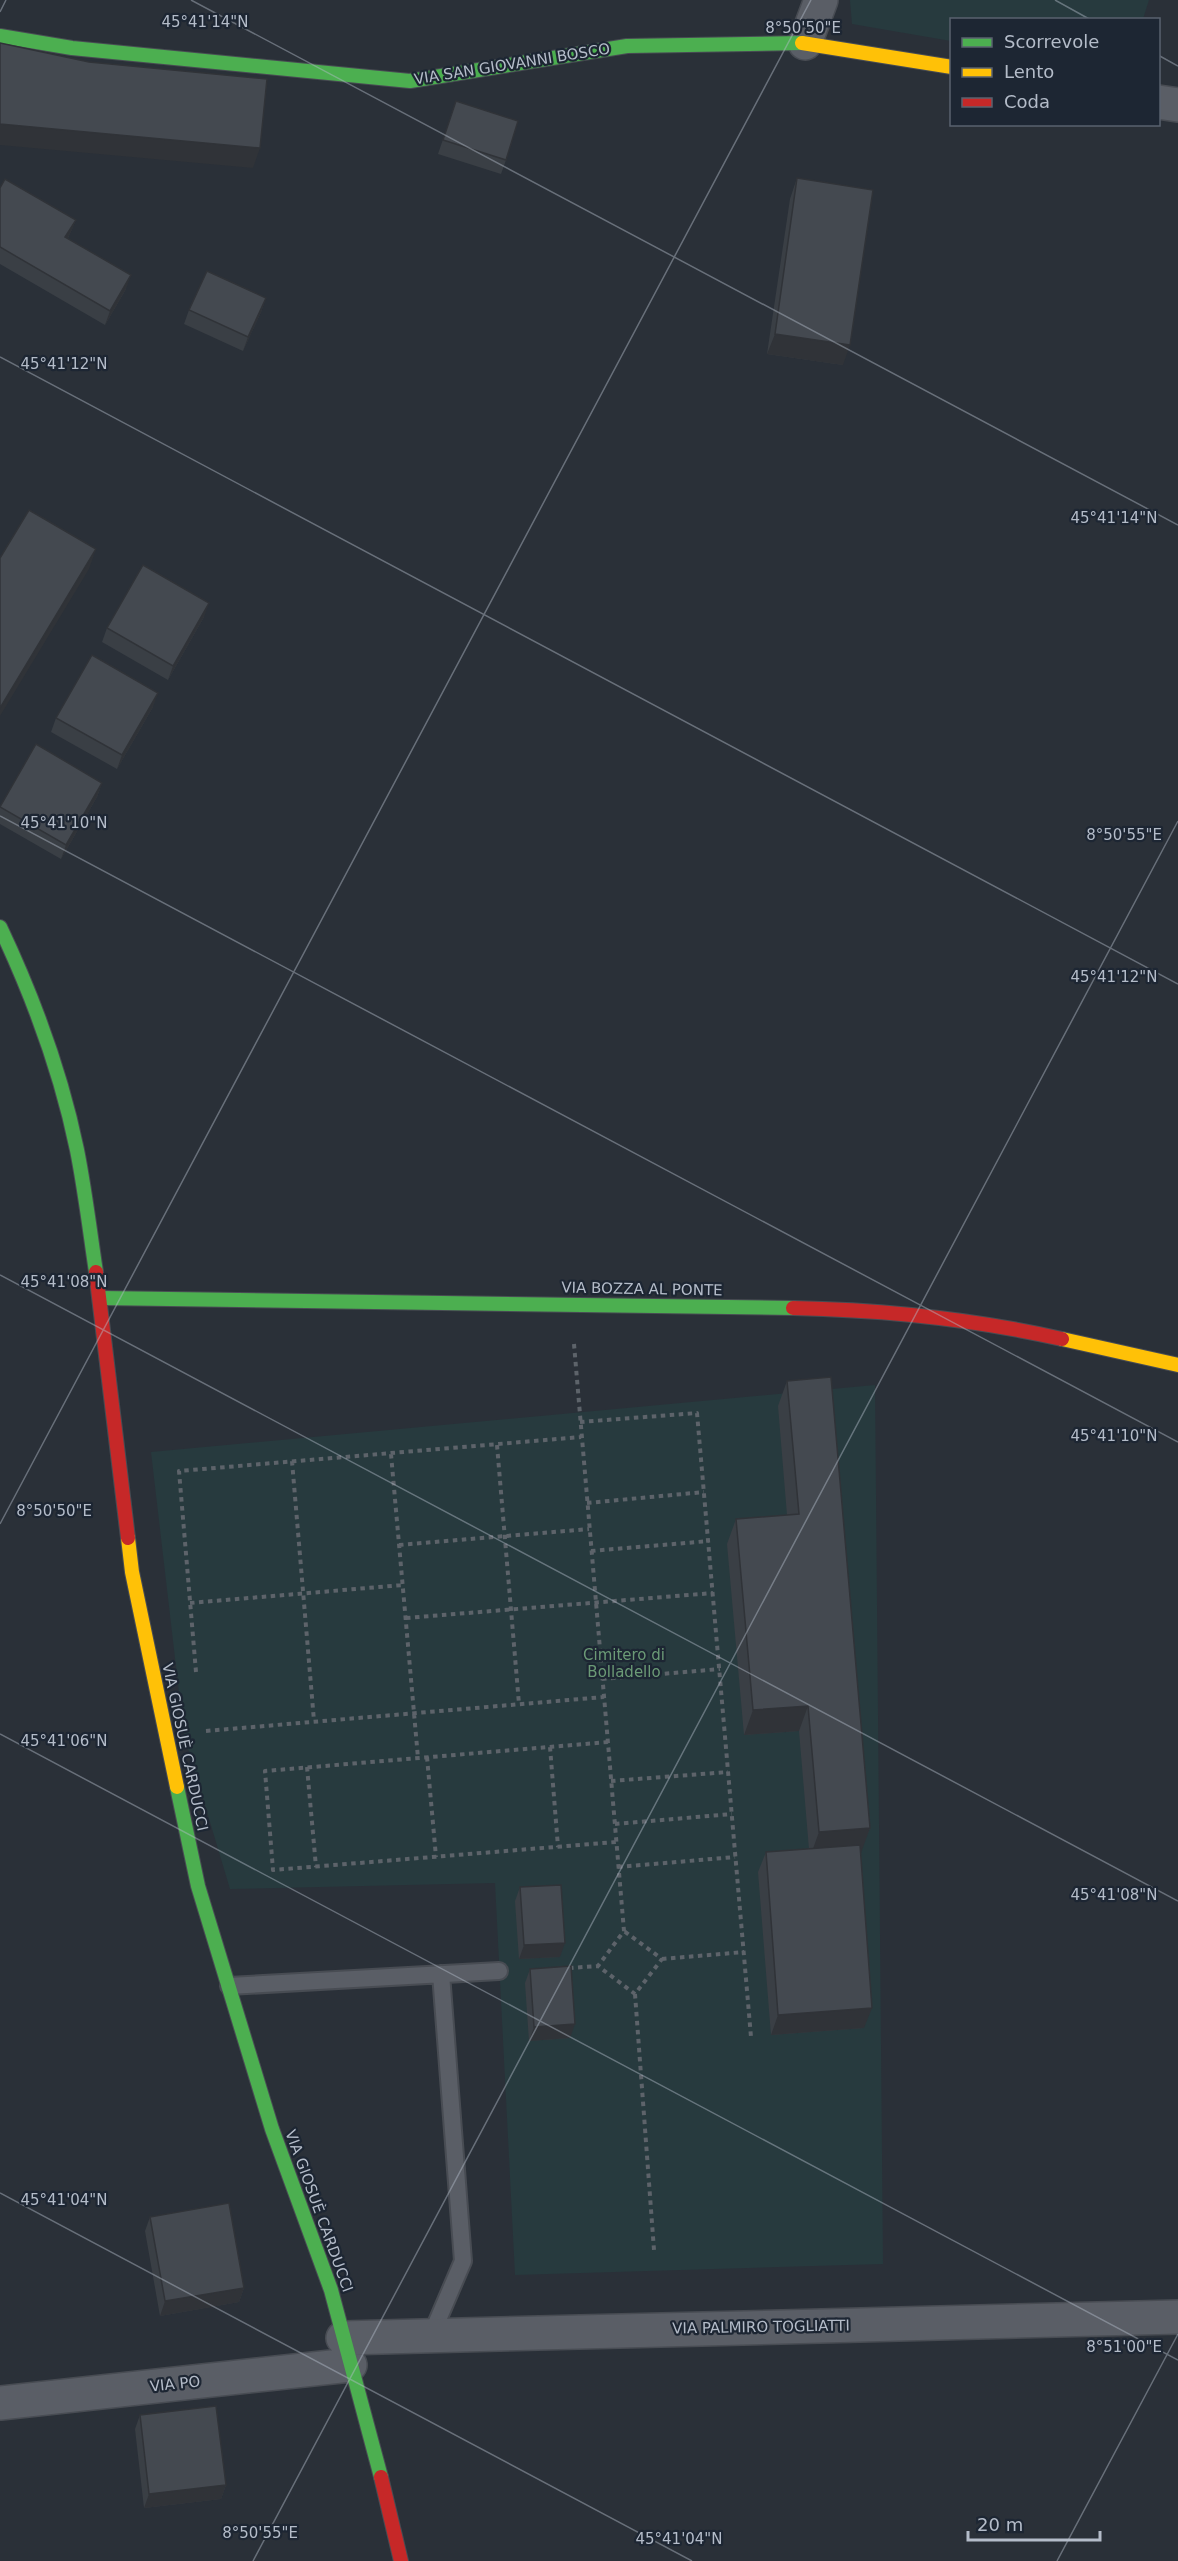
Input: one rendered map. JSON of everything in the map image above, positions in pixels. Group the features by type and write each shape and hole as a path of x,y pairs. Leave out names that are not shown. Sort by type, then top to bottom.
{"street":[{"path":"805,43 821,0"},
{"name":"VIA SAN GIOVANNI BOSCO","path":"0,36 72,48 410,81 627,46 805,43 950,67"},
{"path":"1160,102 1178,105"},
{"name":"VIA GIOSUÈ CARDUCCI","path":"0,927 29,988 53,1058 77,1150 100,1298 132,1572 198,1886 272,2129 331,2290 401,2561"},
{"name":"VIA BOZZA AL PONTE","path":"100,1298 844,1308 937,1318 1057,1338 1178,1365"},
{"name":"VIA PALMIRO TOGLIATTI","path":"347,2352 431,2336 1178,2317"},
{"name":"VIA PO","path":"0,2403 347,2352"}],"lane":[{"path":"229,1986 499,1971"},
{"path":"431,2336 463,2261 441,1974"}],"path":[{"path":"570,1304 624,1931 598,1966"},
{"path":"580,1422 697,1413 751,2037"},
{"path":"196,1673 179,1471 581,1437"},
{"path":"497,1445 519,1704"},
{"path":"391,1454 418,1758"},
{"path":"292,1461 314,1721"},
{"path":"587,1503 704,1492"},
{"path":"399,1545 589,1528"},
{"path":"591,1551 709,1541"},
{"path":"190,1603 403,1586"},
{"path":"406,1618 713,1593"},
{"path":"602,1679 720,1669"},
{"path":"201,1731 604,1697"},
{"path":"608,1742 265,1771 273,1870 616,1842"},
{"path":"550,1747 558,1846"},
{"path":"427,1757 436,1857"},
{"path":"307,1767 316,1867"},
{"path":"611,1781 728,1772"},
{"path":"615,1824 732,1814"},
{"path":"618,1867 735,1857"},
{"path":"624,1931 662,1959 744,1952"},
{"path":"654,2250 635,1994 662,1959"},
{"path":"565,1968 598,1966 635,1994"}],"green space":[{"path":"850,0 1149,0 1143,18 950,18 950,41 852,24"},
{"name":"Cimitero di Bolladello","path":"875,1385 883,2264 515,2275 495,1883 230,1889 184,1735 151,1452"}],"building":[{"path":"0,43 89,62 267,79 260,148 0,124"},
{"path":"456,101 518,121 506,160 443,140"},
{"path":"797,178 873,190 850,345 775,334"},
{"path":"5,179 76,220 65,237 131,275 110,311 0,247 0,188"},
{"path":"207,271 266,298 248,337 189,310"},
{"path":"29,510 96,549 0,708 0,558"},
{"path":"143,565 209,603 173,666 107,628"},
{"path":"92,655 158,693 122,755 56,718"},
{"path":"36,744 102,783 66,845 0,807"},
{"path":"831,1377 870,1828 819,1832 808,1706 753,1710 736,1519 799,1514 787,1381"},
{"path":"860,1845 872,2008 778,2015 766,1852"},
{"path":"561,1885 565,1943 524,1945 520,1887"},
{"path":"571,1966 575,2024 534,2027 530,1969"},
{"path":"229,2203 244,2288 165,2301 150,2217"},
{"path":"216,2406 226,2485 149,2494 140,2415"}],"traffic: fast":[{"path":"0,36 72,48 410,81 627,46 802,43"},
{"path":"0,927 35,1009 63,1092 80,1165 96,1272"},
{"path":"100,1298 793,1308"},
{"path":"177,1787 198,1886 272,2129 331,2290 381,2477"}],"traffic: slow":[{"path":"802,43 950,67"},
{"path":"1062,1339 1178,1365"},
{"path":"128,1538 132,1572 177,1787"}],"traffic: jam":[{"path":"96,1272 128,1538"},
{"path":"793,1308 928,1317 996,1326 1062,1339"},
{"path":"381,2477 401,2561"}]}
